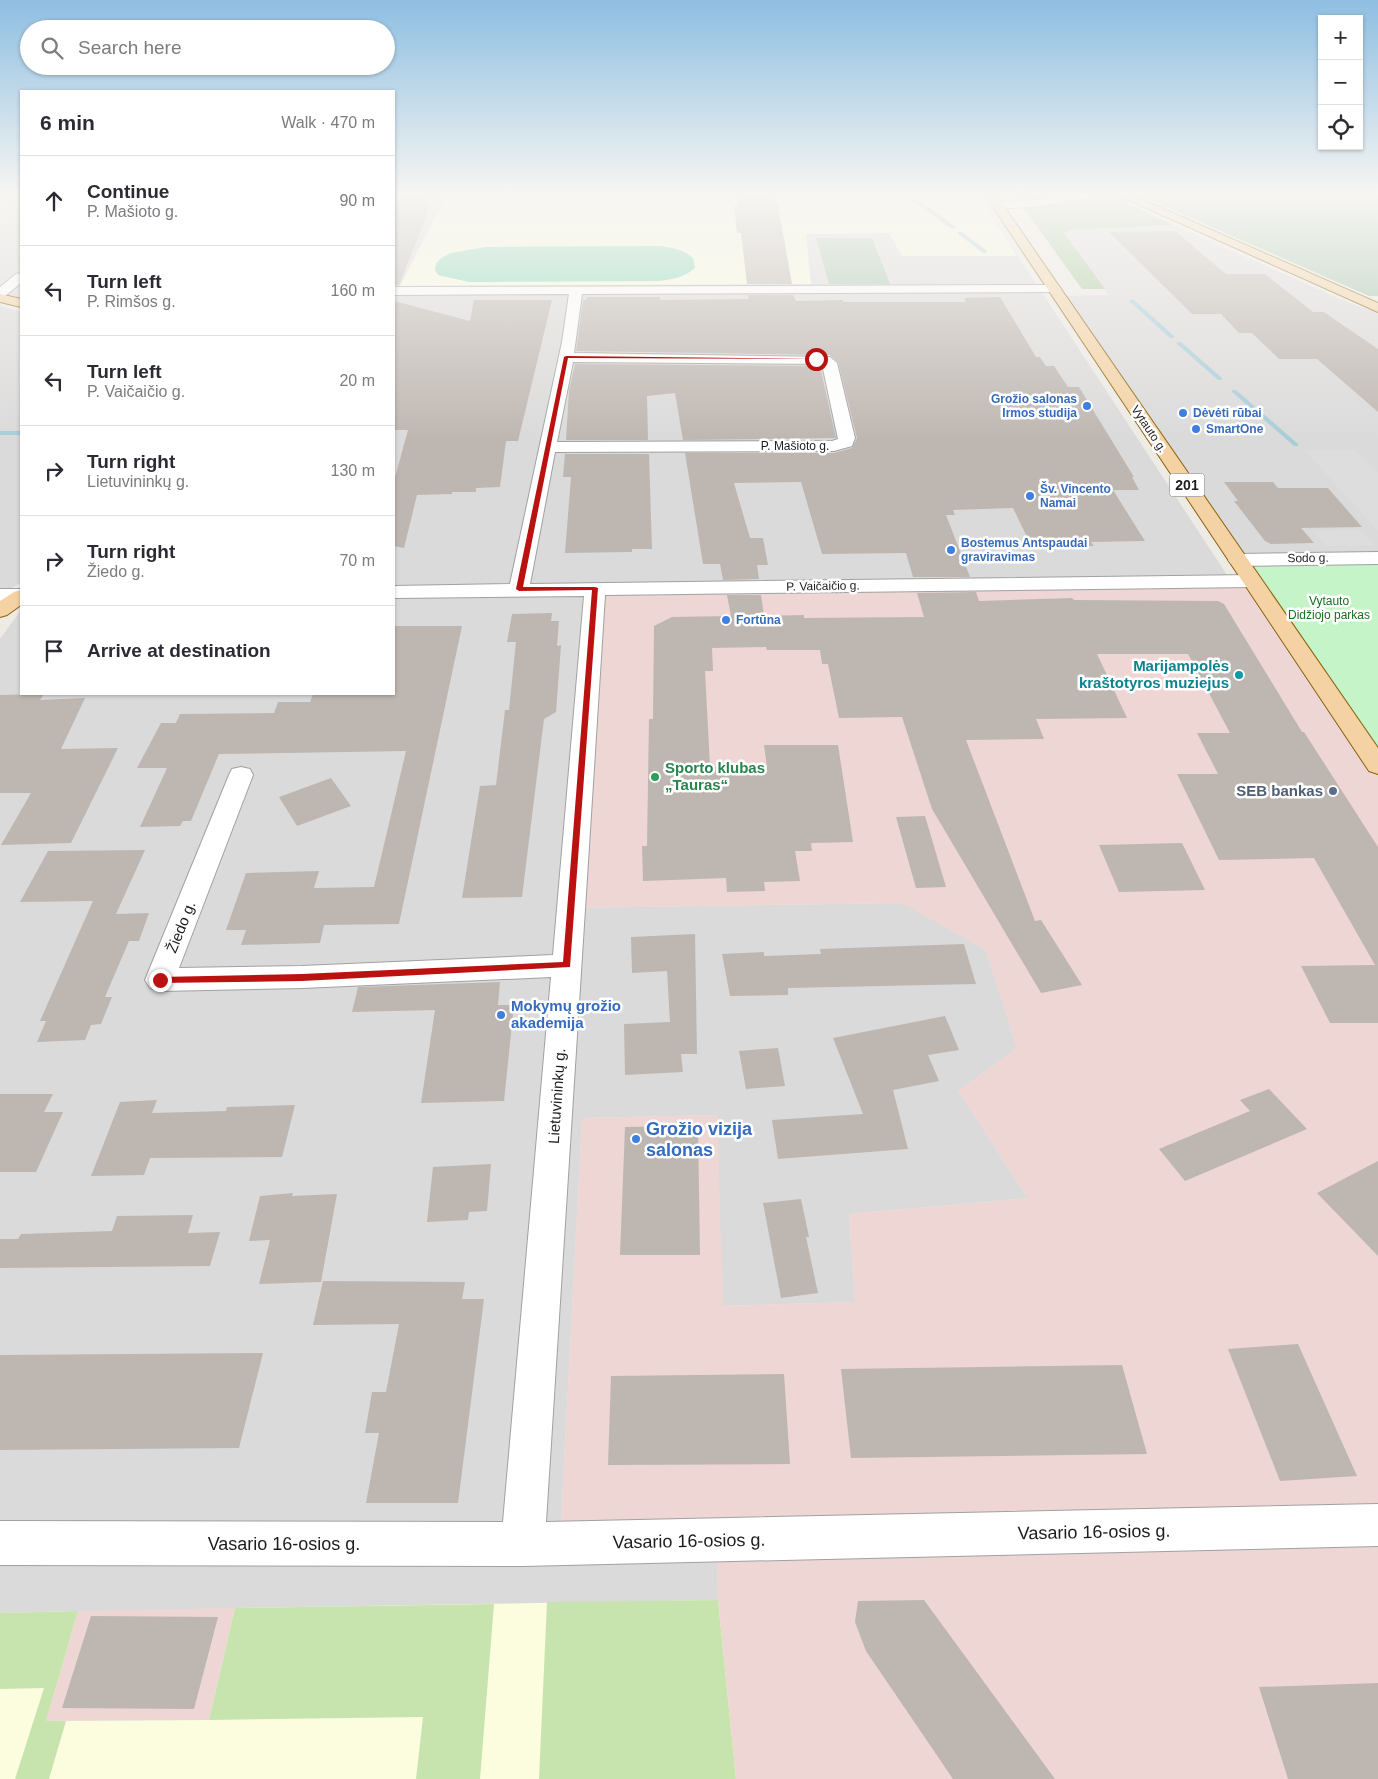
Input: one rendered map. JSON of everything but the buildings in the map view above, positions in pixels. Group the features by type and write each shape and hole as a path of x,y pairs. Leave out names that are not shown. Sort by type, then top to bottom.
{"main road":[{"name":"Vytauto g.","path":"1044,275 1378,766"},
{"path":"1304,275 1378,308"},
{"path":"0,295 20,303"},
{"path":"0,611 20,596"}],"street":[{"path":"0,295 20,278"},
{"path":"395,291 1054,289"},
{"path":"395,303 424,291"},
{"path":"519,589 566,357 576,291"},
{"path":"0,295 20,295"},
{"name":"P. Mašioto g.","path":"548,448 834,446 846,442 847,438 830,363 824,360 566,357"},
{"name":"Sodo g.","path":"1238,560 1378,558"},
{"name":"P. Vaičaičio g.","path":"395,592 1252,581"},
{"name":"Lietuvininkų g.","path":"523,1544 595,588"},
{"path":"0,595 20,595"},
{"name":"Žiedo g.","path":"241,775 160,980 302,978 567,965"},
{"name":"Vasario 16-osios g.","path":"0,1543 523,1544 1378,1525"}],"shaded area":[{"path":"0,275 20,275 20,298 0,292"},
{"path":"395,275 1030,275 1227,575 1219,582 571,908 903,903 986,950 1017,1048 958,1091 1028,1198 849,1214 855,1302 722,1306 717,1115 582,1118 561,1521 716,1516 718,1600 736,1779 0,1779 0,639 20,611 20,695 395,695"},
{"path":"406,275 810,275 811,284 400,286"},
{"path":"826,275 886,275 890,284 829,284"},
{"path":"1094,275 1287,275 1354,305 1378,312 1378,558 1238,560 1059,296 1109,295"},
{"path":"1321,275 1378,275 1378,296 1369,296"},
{"path":"0,306 20,312 20,584 0,595"},
{"path":"1304,450 1355,450 1378,473 1378,531"},
{"path":"1361,530 1374,545 1325,546 1313,531"},
{"path":"1252,581 1378,766 1378,1779 736,1779 718,1600 716,1517 561,1522 582,1118 717,1115 723,1306 855,1302 849,1214 1028,1198 958,1091 1017,1048 986,950 902,903 571,908 595,588"},
{"path":"718,1600 736,1779 0,1779 0,1613 78,1611 46,1721 209,1720 235,1608"},
{"path":"235,1608 209,1720 45,1721 78,1611"}],"green space":[{"path":"438,275 685,275 659,281 469,282"},
{"path":"1072,275 1095,275 1105,289 1082,289"},
{"name":"Vytauto Didžiojo parkas","path":"1378,558 1378,766 1238,560"},
{"path":"718,1600 736,1779 539,1779 547,1602"},
{"path":"494,1604 480,1779 416,1779 423,1717 209,1720 235,1608"},
{"path":"78,1611 46,1721 66,1721 49,1779 15,1779 44,1688 0,1689 0,1613"}],"waterway":[{"path":"1132,301 1172,337"},
{"path":"1179,343 1220,379"},
{"path":"1234,391 1296,445"},
{"path":"0,433 20,433"}],"place":[{"name":"Grožio salonas Irmos studija","path":"1087,406"},
{"name":"Dėvėti rūbai","path":"1183,413"},
{"name":"SmartOne","path":"1196,429"},
{"name":"Šv. Vincento Namai","path":"1030,496"},
{"name":"Bostemus Antspaudai graviravimas","path":"951,550"},
{"name":"Fortūna","path":"726,620"},
{"name":"Marijampolės kraštotyros muziejus","path":"1239,675"},
{"name":"Sporto klubas „Tauras“","path":"655,777"},
{"name":"SEB bankas","path":"1333,791"},
{"name":"Mokymų grožio akademija","path":"501,1015"},
{"name":"Grožio vizija salonas","path":"636,1139"}],"route":[{"path":"160,980 302,978 567,965 595,588 519,589 566,357 816,359"}]}
